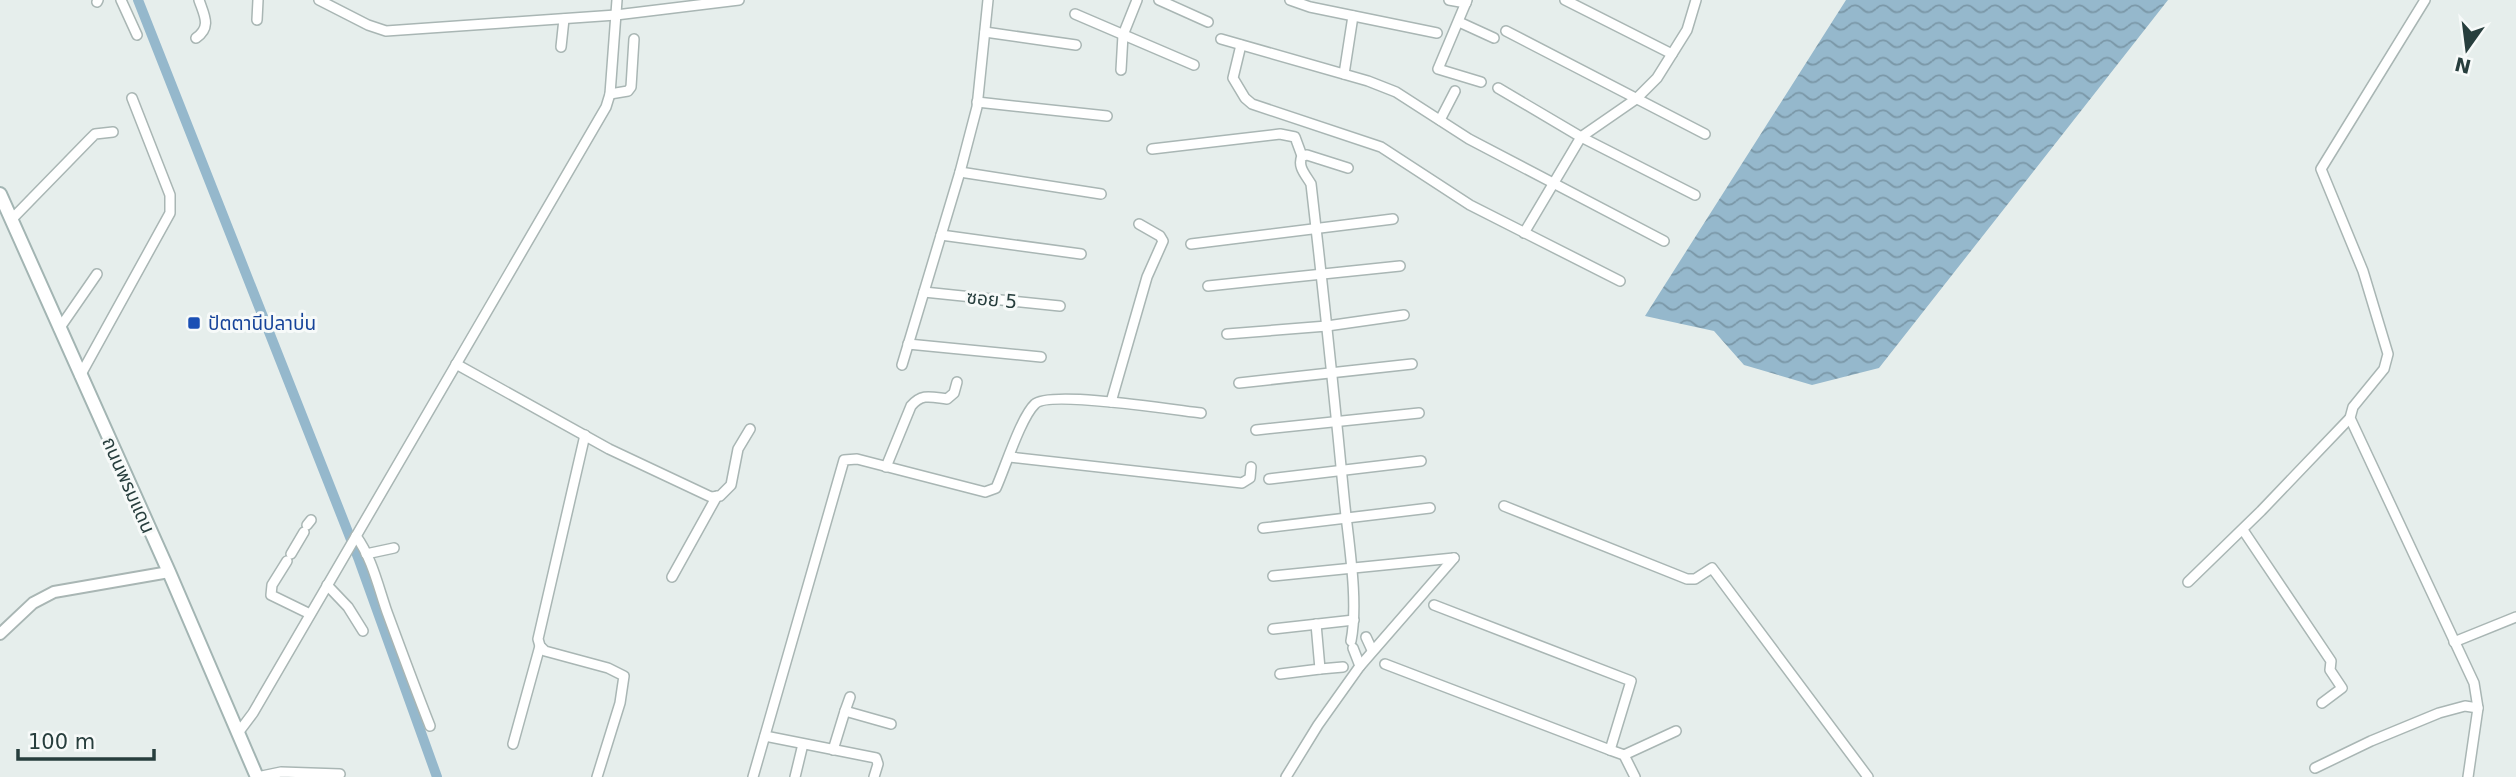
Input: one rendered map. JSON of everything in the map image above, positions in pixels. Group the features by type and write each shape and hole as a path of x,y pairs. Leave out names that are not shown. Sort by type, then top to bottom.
{"main road":[{"name":"ถนนพรมแดน","path":"0,194 169,572 257,777"}],"street":[{"path":"121,0 137,35"},
{"path":"197,38 204,32 206,25 199,0"},
{"path":"257,20 258,0"},
{"path":"319,0 368,25 386,31 616,15 739,0"},
{"path":"238,733 253,713 606,107 610,94 617,0"},
{"path":"902,365 960,172 977,102 988,0"},
{"path":"1121,70 1123,35 1137,0"},
{"path":"1159,0 1208,22"},
{"path":"1290,0 1437,33"},
{"path":"1449,0 1467,2 1438,69 1481,82"},
{"path":"1565,0 1672,54"},
{"path":"2188,582 2243,530 2350,418 2353,407 2384,369 2388,354 2362,271 2321,169 2425,0"},
{"path":"1524,233 1581,137 1636,99 1657,78 1687,30 1694,1"},
{"path":"1075,14 1194,65"},
{"path":"1344,74 1353,16"},
{"path":"561,47 564,19"},
{"path":"1459,22 1494,38"},
{"path":"1506,31 1705,134"},
{"path":"985,32 1076,45"},
{"path":"610,94 628,91 631,87 634,39"},
{"path":"1221,39 1344,74 1396,92 1554,185 1664,241"},
{"path":"1241,45 1233,69 1233,78 1245,99 1252,104 1381,147 1441,188 1620,281"},
{"path":"1498,88 1581,137 1695,195"},
{"path":"1440,120 1455,91"},
{"path":"80,376 170,213 170,195 132,98"},
{"path":"977,102 1107,116"},
{"path":"11,220 95,134 113,132"},
{"path":"1152,149 1280,134 1295,137 1302,156 1301,168 1311,184 1350,569 1359,627 1372,650"},
{"path":"1302,156 1315,156 1348,167"},
{"path":"960,172 1101,194"},
{"path":"1191,244 1393,219"},
{"path":"1111,402 1147,277 1163,241 1160,236 1139,224"},
{"path":"941,235 1081,254"},
{"path":"1208,286 1400,267"},
{"path":"59,329 97,274"},
{"name":"ซอย 5","path":"924,292 1060,306"},
{"path":"1227,334 1326,326 1404,315"},
{"path":"908,344 1041,357"},
{"path":"456,364 663,476 704,494 717,496 725,493 731,485 738,449 750,429"},
{"path":"1239,383 1412,365"},
{"path":"886,467 911,406 922,396 947,398 954,393 957,382"},
{"path":"753,777 841,466 849,458 985,492 996,488 1027,415 1035,404 1046,398 1111,402 1200,413"},
{"path":"1256,430 1419,412"},
{"path":"2350,418 2474,682 2479,708 2468,777"},
{"path":"585,435 538,639 545,651 608,668 624,676 620,703 597,777"},
{"path":"1010,457 1242,483 1250,478 1251,467"},
{"path":"1269,479 1421,461"},
{"path":"672,577 717,496"},
{"path":"1504,506 1687,579 1695,579 1712,568 1868,777"},
{"path":"1263,528 1430,508"},
{"path":"307,526 272,585 271,595 310,614"},
{"path":"2243,530 2330,661 2330,670 2342,688 2322,703"},
{"path":"355,538 366,554 430,726"},
{"path":"366,554 394,548"},
{"path":"1273,576 1454,558 1372,650 1318,725 1286,777"},
{"path":"0,634 33,603 54,592 169,572"},
{"path":"327,586 348,607 363,631"},
{"path":"1434,605 1631,681 1610,750"},
{"path":"2454,642 2516,617"},
{"path":"1273,629 1316,624 1359,627"},
{"path":"1316,624 1320,669"},
{"path":"1359,627 1352,645 1360,666"},
{"path":"513,744 540,646"},
{"path":"1385,664 1624,755 1676,731"},
{"path":"1280,674 1343,667"},
{"path":"834,750 850,697"},
{"path":"2315,768 2439,713 2465,706 2479,708"},
{"path":"845,711 891,724"},
{"path":"765,736 876,758 878,764 874,777"},
{"path":"795,777 803,744"},
{"path":"1624,755 1634,777"},
{"path":"257,777 281,772 340,774"}],"water":[{"path":"1846,0 2168,0 1879,368 1812,385 1744,365 1714,331 1645,316"}],"waterway":[{"path":"138,0 359,560 437,777"}],"place":[{"name":"ปัตตานีปลาบ่น","path":"194,323"}]}
